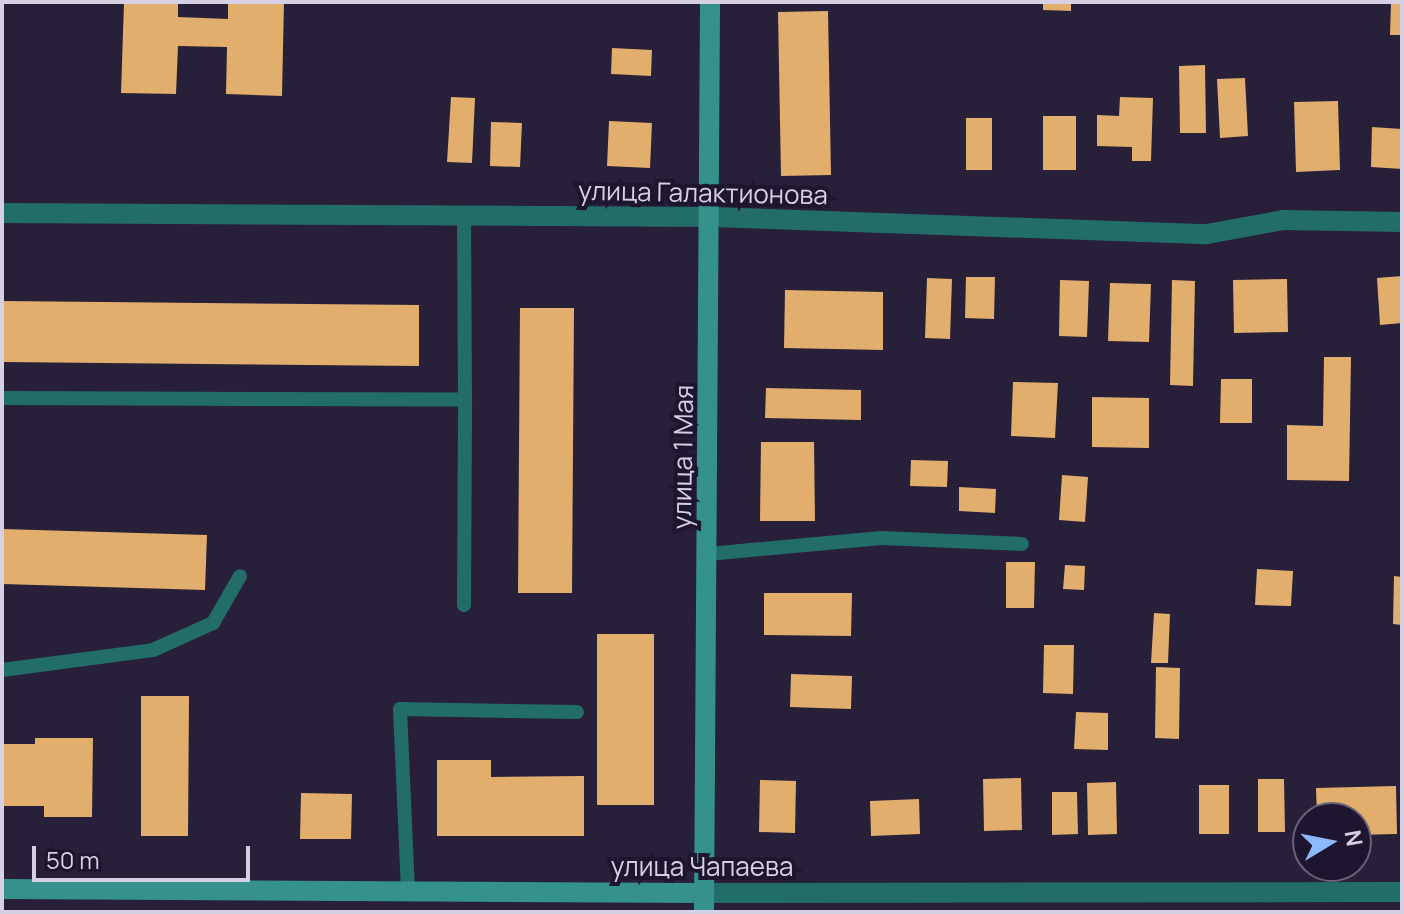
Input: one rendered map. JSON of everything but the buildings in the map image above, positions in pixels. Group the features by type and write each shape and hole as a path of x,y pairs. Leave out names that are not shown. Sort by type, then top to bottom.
{"main road":[{"name":"улица 1 Мая","path":"704,903 712,217 710,2"},
{"name":"улица Чапаева","path":"2,889 408,892 704,903"}],"street":[{"name":"улица Галактионова","path":"2,213 712,217 1207,234 1283,220 1402,222"},
{"name":"улица Чапаева","path":"704,903 1402,892"}],"lane":[{"path":"464,216 464,605"},
{"path":"2,398 465,400"},
{"path":"708,554 781,551 881,538 1022,544"},
{"path":"2,670 153,650 213,623 240,576"},
{"path":"408,892 400,709 577,712"}]}
